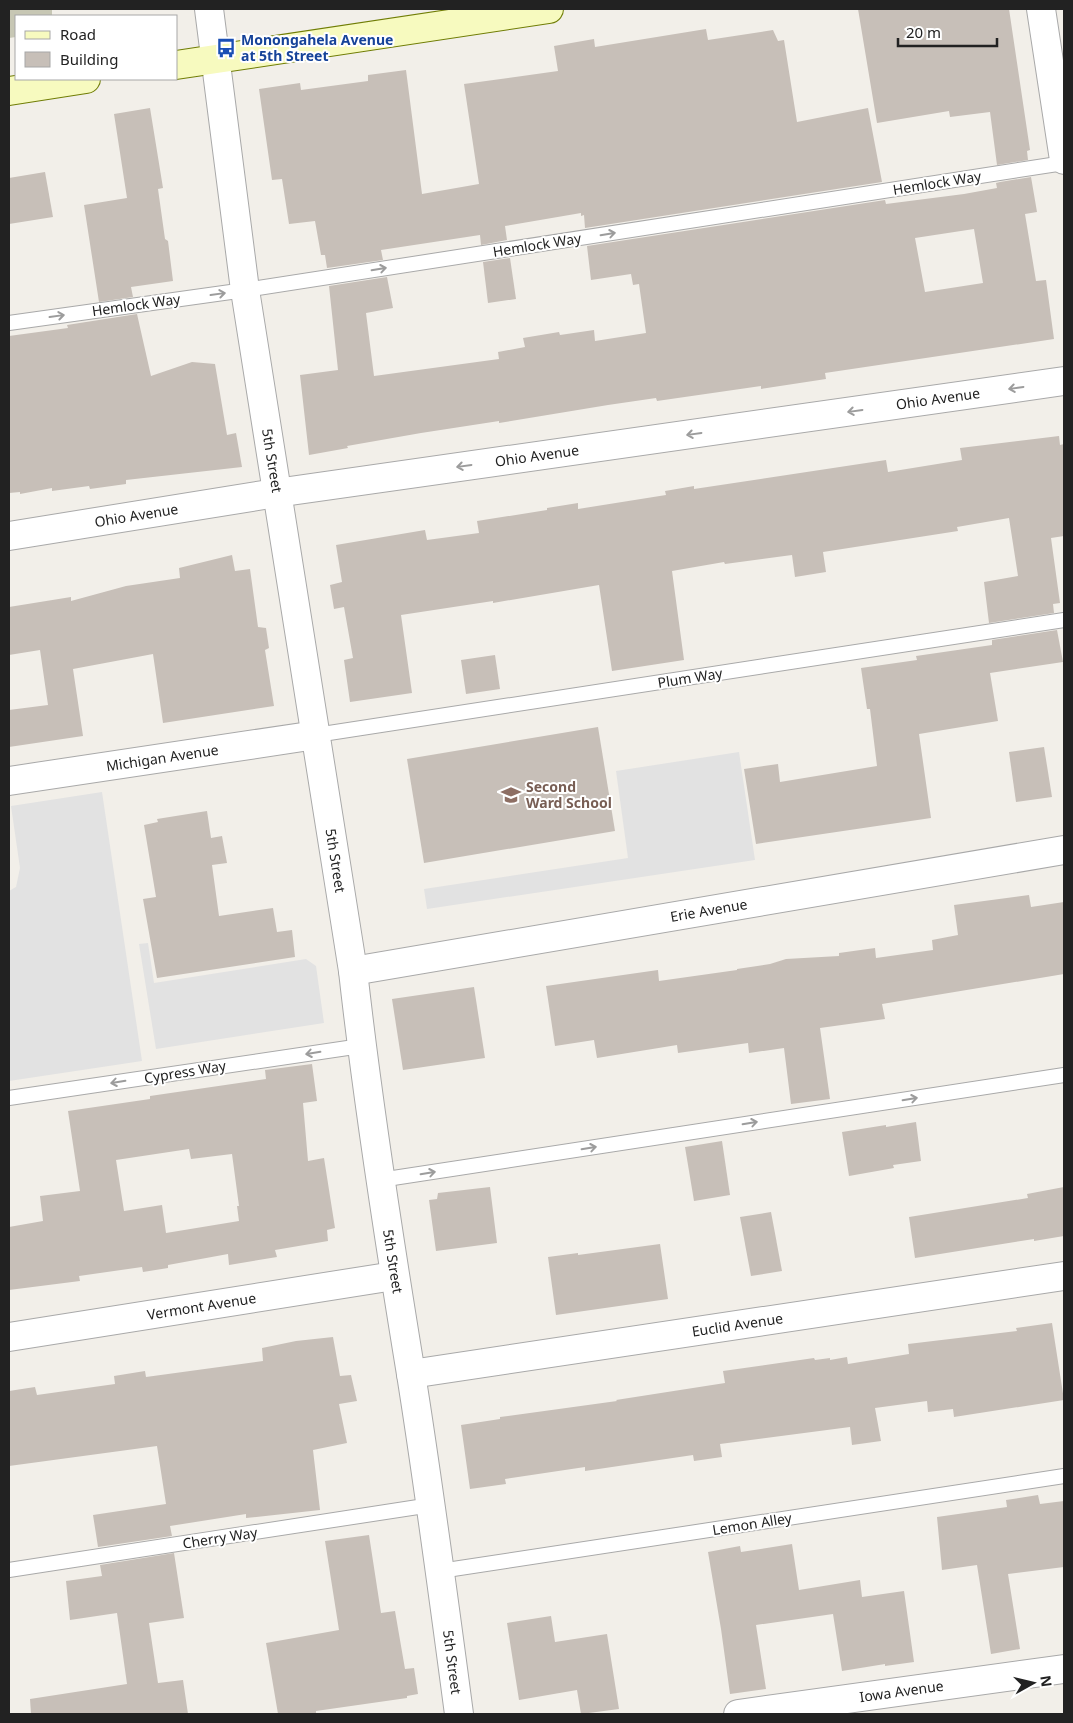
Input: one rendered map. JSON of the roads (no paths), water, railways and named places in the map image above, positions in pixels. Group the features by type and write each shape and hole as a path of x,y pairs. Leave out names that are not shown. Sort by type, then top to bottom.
{"main road":[{"path":"178,65 549,9"},
{"path":"9,91 80,80"}],"street":[{"name":"5th Street","path":"209,9 245,290 353,971 361,1046 380,1180 431,1505 459,1714"},
{"path":"1041,9 1064,162"},
{"name":"Ohio Avenue","path":"9,536 276,493 1064,381"},
{"name":"Michigan Avenue","path":"9,781 316,735"},
{"name":"Erie Avenue","path":"353,971 1064,850"},
{"name":"Vermont Avenue","path":"9,1337 394,1276"},
{"name":"Euclid Avenue","path":"411,1374 1064,1276"},
{"name":"Iowa Avenue","path":"738,1714 790,1710 1064,1669"}],"lane":[{"name":"Hemlock Way","path":"9,323 245,290 1064,162"},
{"name":"Plum Way","path":"316,735 1064,620"},
{"name":"Cypress Way","path":"9,1098 361,1046"},
{"path":"380,1180 1064,1075"},
{"name":"Lemon Alley","path":"440,1571 1064,1476"},
{"name":"Cherry Way","path":"9,1570 431,1505"}],"place":[{"name":"Monongahela Avenue at 5th Street","path":"226,48"},
{"name":"Second Ward School","path":"511,795"}]}
